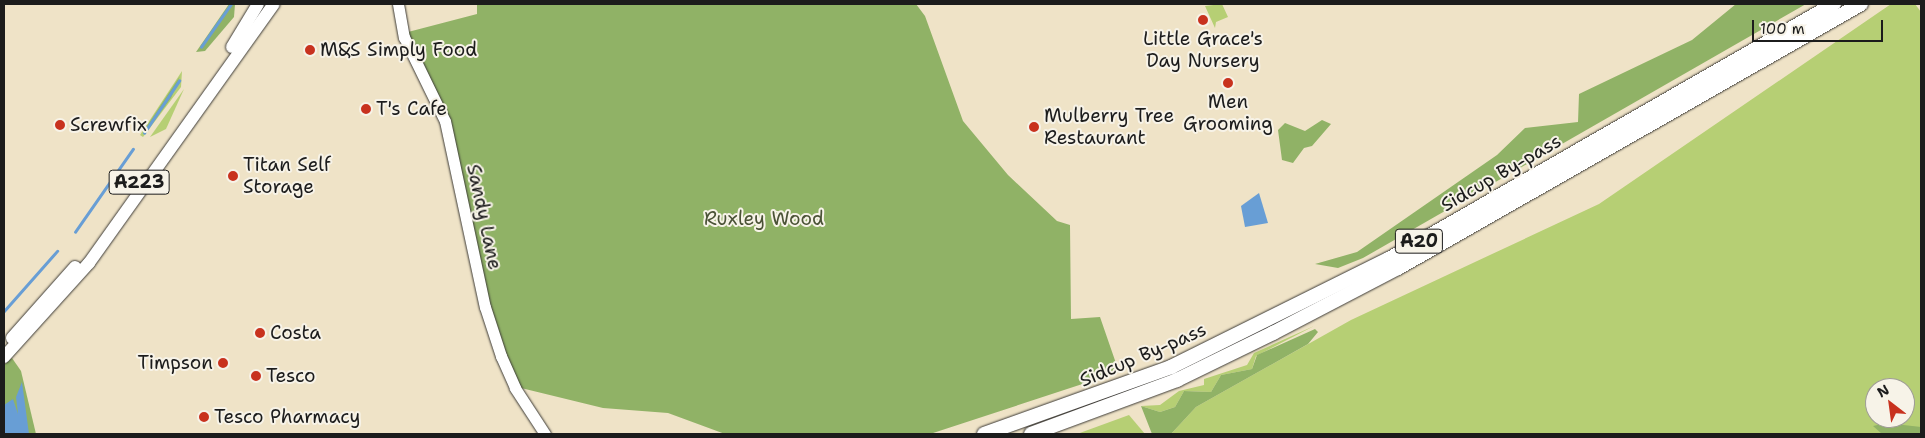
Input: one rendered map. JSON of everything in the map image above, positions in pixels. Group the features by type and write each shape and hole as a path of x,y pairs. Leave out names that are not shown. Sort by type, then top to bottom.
{"highway":[{"name":"Sidcup By-pass","path":"984,434 1171,367 1389,259 1834,4"},
{"name":"Sidcup By-pass","path":"1031,434 1177,380 1307,316 1861,4"}],"main road":[{"name":"A223","path":"4,357 72,284 86,261 158,161 176,142 249,28 258,4"},
{"name":"A223","path":"4,348 104,242 221,63 249,28 274,4"},
{"name":"A223","path":"4,348 72,284"}],"street":[{"name":"Sandy Lane","path":"398,4 404,37 447,127 485,307 501,356 515,388 545,434"}],"green space":[{"path":"229,4 235,4 234,17 205,51 196,52"},
{"name":"Ruxley Wood","path":"477,4 916,4 925,16 963,121 1008,175 1057,221 1070,225 1071,319 1100,317 1119,372 930,434 725,434 668,413 603,408 517,387 487,307 451,140 408,32 477,14"},
{"path":"1222,4 1228,17 1216,22 1215,28 1205,6"},
{"path":"1736,4 1806,4 1363,258 1338,268 1315,264 1357,252 1497,155 1525,128 1578,122 1579,94 1692,40"},
{"path":"1891,4 1915,4 1921,12 1921,434 1171,434 1196,407 1351,320 1599,204"},
{"path":"182,71 181,87 143,137 140,135"},
{"path":"180,76 171,98 147,131 145,129"},
{"path":"184,89 166,129 150,137"},
{"path":"1322,120 1331,124 1312,146 1304,148 1293,163 1282,160 1278,130 1285,123 1305,131"},
{"path":"1314,326 1256,356 1252,369 1221,375 1211,392 1184,391 1175,407 1160,412 1141,406 1160,405 1179,391 1204,385 1204,379 1247,365 1254,353"},
{"path":"1315,329 1318,332 1308,344 1196,407 1171,434 1152,434 1141,406 1160,412 1175,407 1184,391 1211,392 1221,375 1252,369 1257,355"},
{"path":"12,358 21,371 36,434 4,434 4,365"},
{"path":"1129,415 1145,434 1077,434"},
{"path":"1921,427 1921,434 1882,434 1875,428"}],"water":[{"path":"1259,193 1268,223 1245,227 1241,206"},
{"path":"22,382 29,434 4,434 4,405 13,399 18,414 16,397"}],"waterway":[{"path":"201,47 231,4"},
{"path":"144,133 179,81"},
{"path":"75,232 133,149"},
{"path":"4,311 57,251"}],"place":[{"name":"Little Grace's Day Nursery","path":"1203,20"},
{"name":"M&S Simply Food","path":"310,50"},
{"name":"Men Grooming","path":"1228,83"},
{"name":"T's Cafe","path":"366,109"},
{"name":"Screwfix","path":"60,125"},
{"name":"Mulberry Tree Restaurant","path":"1034,127"},
{"name":"Titan Self Storage","path":"233,176"},
{"name":"Costa","path":"260,333"},
{"name":"Timpson","path":"223,363"},
{"name":"Tesco","path":"256,376"},
{"name":"Tesco Pharmacy","path":"204,417"}]}
